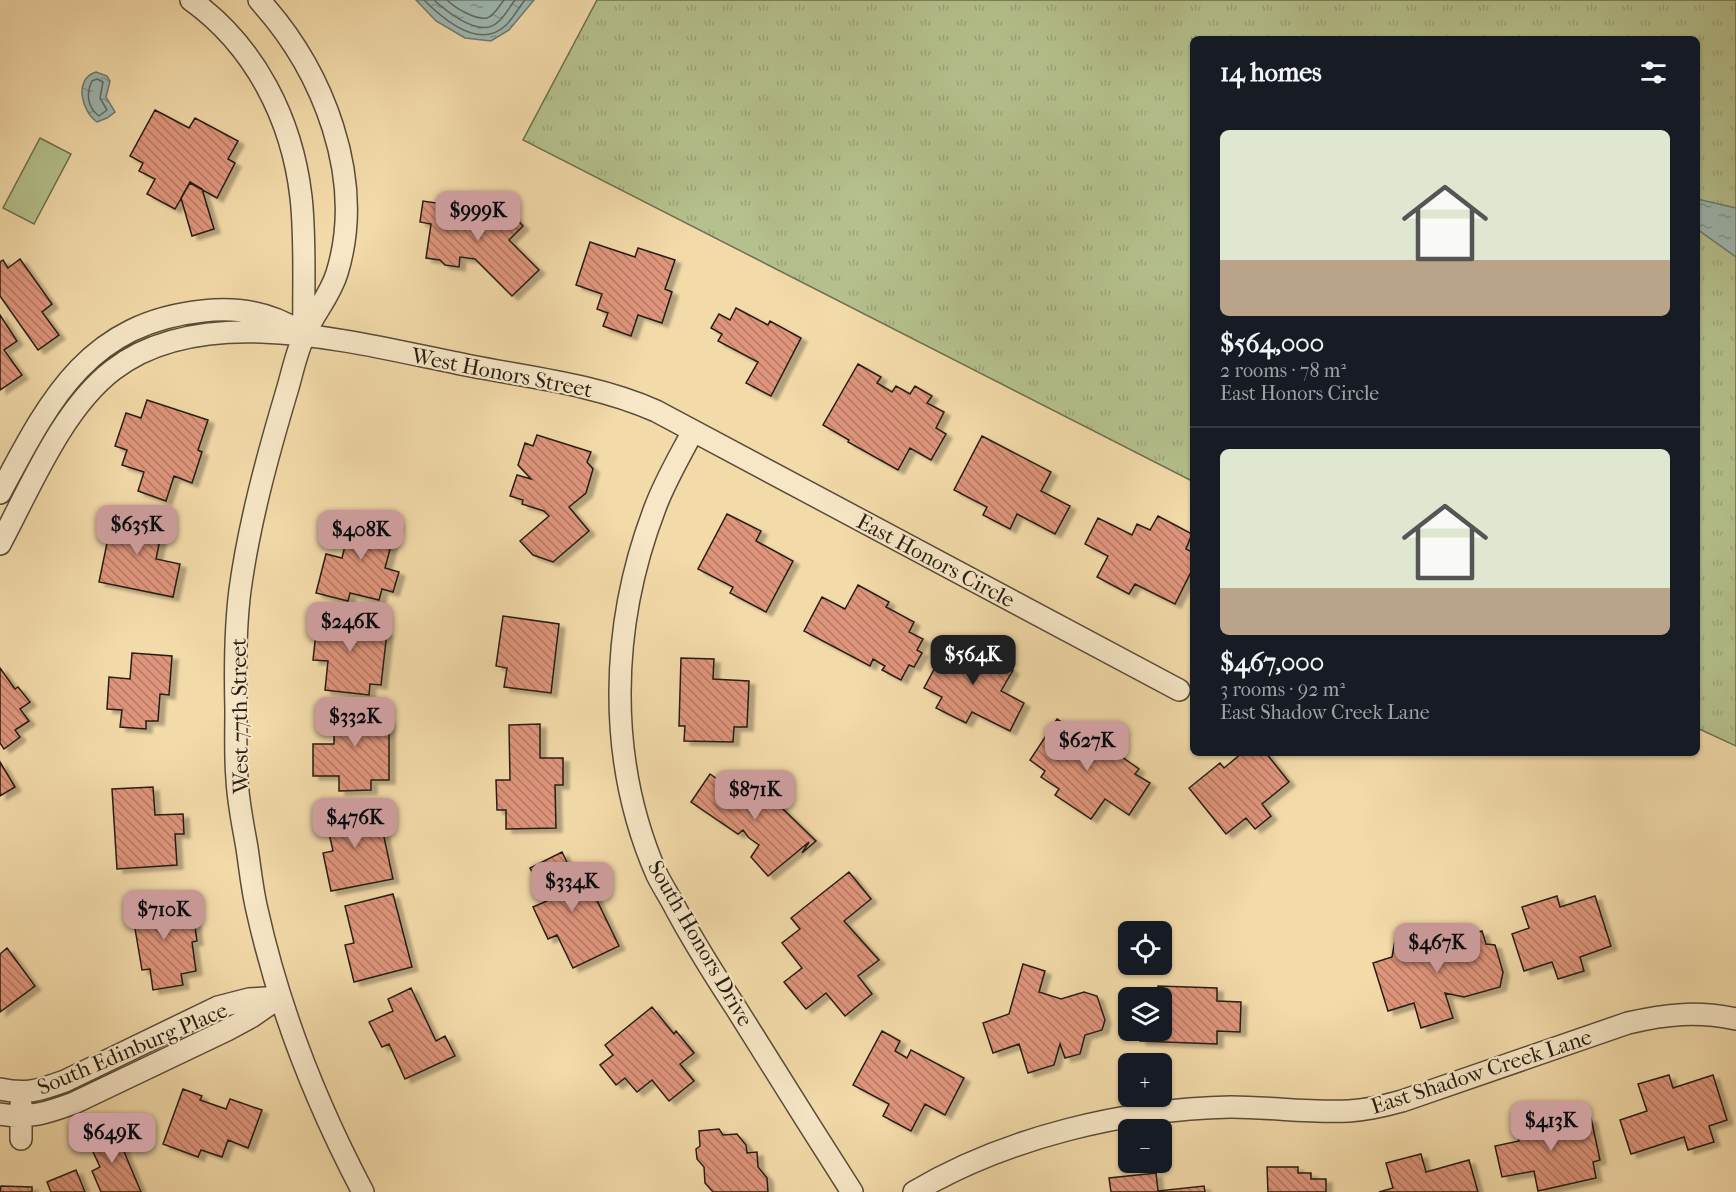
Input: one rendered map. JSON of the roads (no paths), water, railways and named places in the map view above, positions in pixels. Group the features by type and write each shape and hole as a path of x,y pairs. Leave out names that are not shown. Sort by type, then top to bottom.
{"street":[{"name":"West 77th Street","path":"259,0 285,32 307,66 327,110 338,148 345,186 346,214 337,274 326,300 304,334 280,414 240,591 236,676 237,781 256,908 280,997 322,1110 363,1192"},
{"name":"West 77th Street","path":"202,3 240,45 256,68 287,131 301,198 304,334"},
{"path":"0,493 33,430 61,388 78,368 100,349 127,333 153,321 185,313 220,309 250,312 282,320 304,334"},
{"path":"0,544 68,420 96,385 114,369 162,344 189,336 251,332 304,334"},
{"name":"West Honors Street","path":"304,334 610,394 656,411 693,431"},
{"name":"East Honors Circle","path":"693,431 1179,690"},
{"name":"South Honors Drive","path":"693,431 655,507 633,580 624,622 620,660 620,705 625,766 639,825 658,876 718,981 852,1192"},
{"name":"South Edinburg Place","path":"10,1091 27,1093 64,1081 218,1007 249,999 280,997"},
{"name":"South Edinburg Place","path":"10,1115 51,1112 74,1103 227,1030 280,997"},
{"name":"East Shadow Creek Lane","path":"914,1192 971,1163 1025,1142 1074,1128 1177,1110 1238,1107 1348,1111 1375,1108 1402,1101 1628,1023 1660,1016 1692,1013 1736,1019"},
{"path":"10,1091 10,1115 21,1139"}],"water":[{"path":"416,0 534,0 509,30 491,41 465,38 436,21"},
{"path":"96,72 107,76 110,81 106,97 115,112 97,122 87,111 82,96 84,81"},
{"path":"1700,200 1736,208 1736,257 1700,231"}]}
